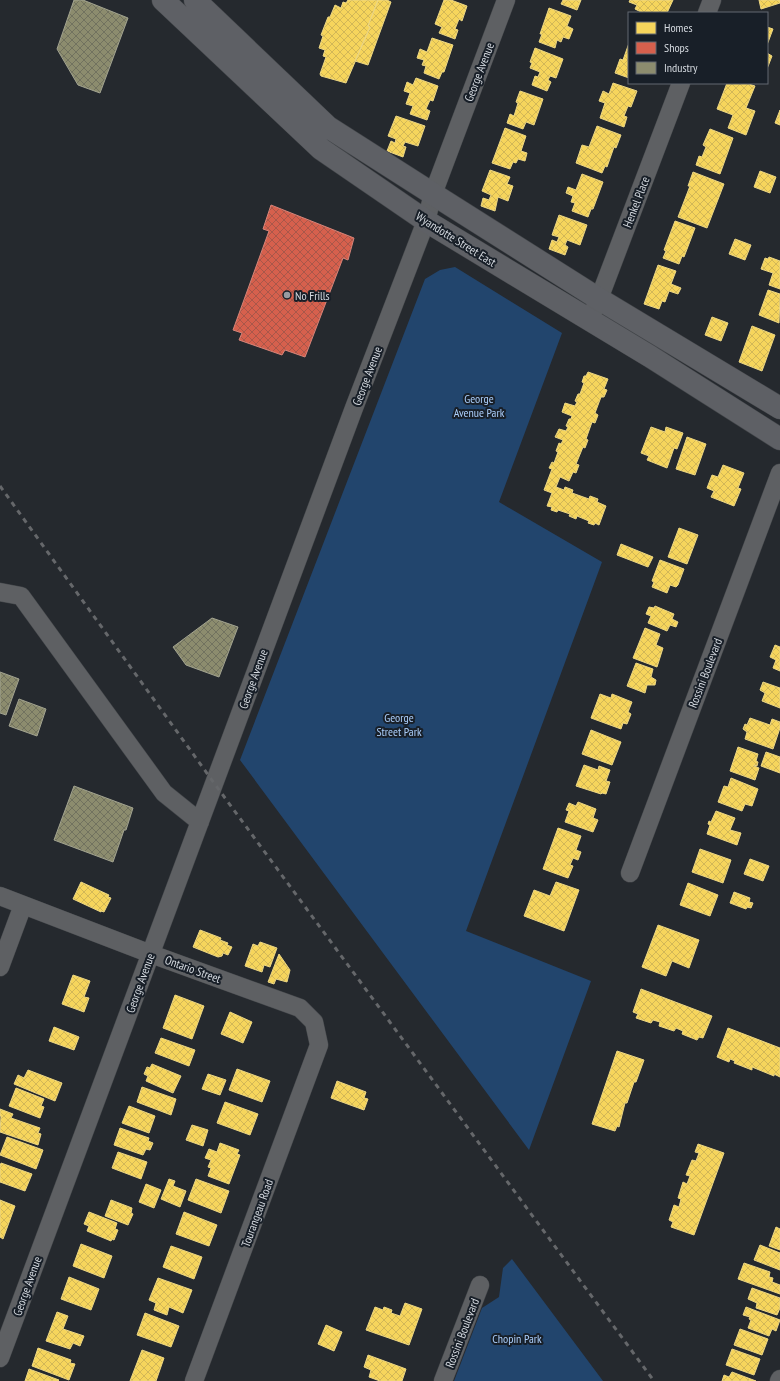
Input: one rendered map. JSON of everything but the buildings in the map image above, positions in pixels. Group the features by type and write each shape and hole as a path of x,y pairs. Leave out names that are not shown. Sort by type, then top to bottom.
{"main road":[{"name":"Wyandotte Street East","path":"163,0 321,149 426,222 651,357 780,439"},
{"path":"195,0 328,127 599,299 780,408"}],"street":[{"name":"George Avenue","path":"0,1358 359,394 426,222 433,194 506,0"},
{"path":"707,12 712,0"},
{"name":"Henkel Place","path":"589,320 599,299 681,84"},
{"name":"Rossini Boulevard","path":"630,873 780,473"},
{"path":"0,592 21,596 164,793 200,822"},
{"name":"Ontario Street","path":"0,896 151,954 300,1008 314,1022 319,1045"},
{"path":"0,967 23,905"},
{"name":"Tourangeau Road","path":"194,1381 319,1045"},
{"name":"Rossini Boulevard","path":"443,1381 480,1285"}],"green space":[{"name":"George Street Park","path":"455,267 562,333 499,502 602,562 466,931 591,981 529,1150 240,760 425,279 440,270"},
{"name":"Chopin Park","path":"512,1259 603,1381 454,1381 482,1308 499,1297 503,1268"}],"railway":[{"path":"0,486 214,783 654,1381"}],"place":[{"name":"No Frills","path":"287,295"}],"park label":[{"name":"George Avenue Park","path":"479,405"}]}
